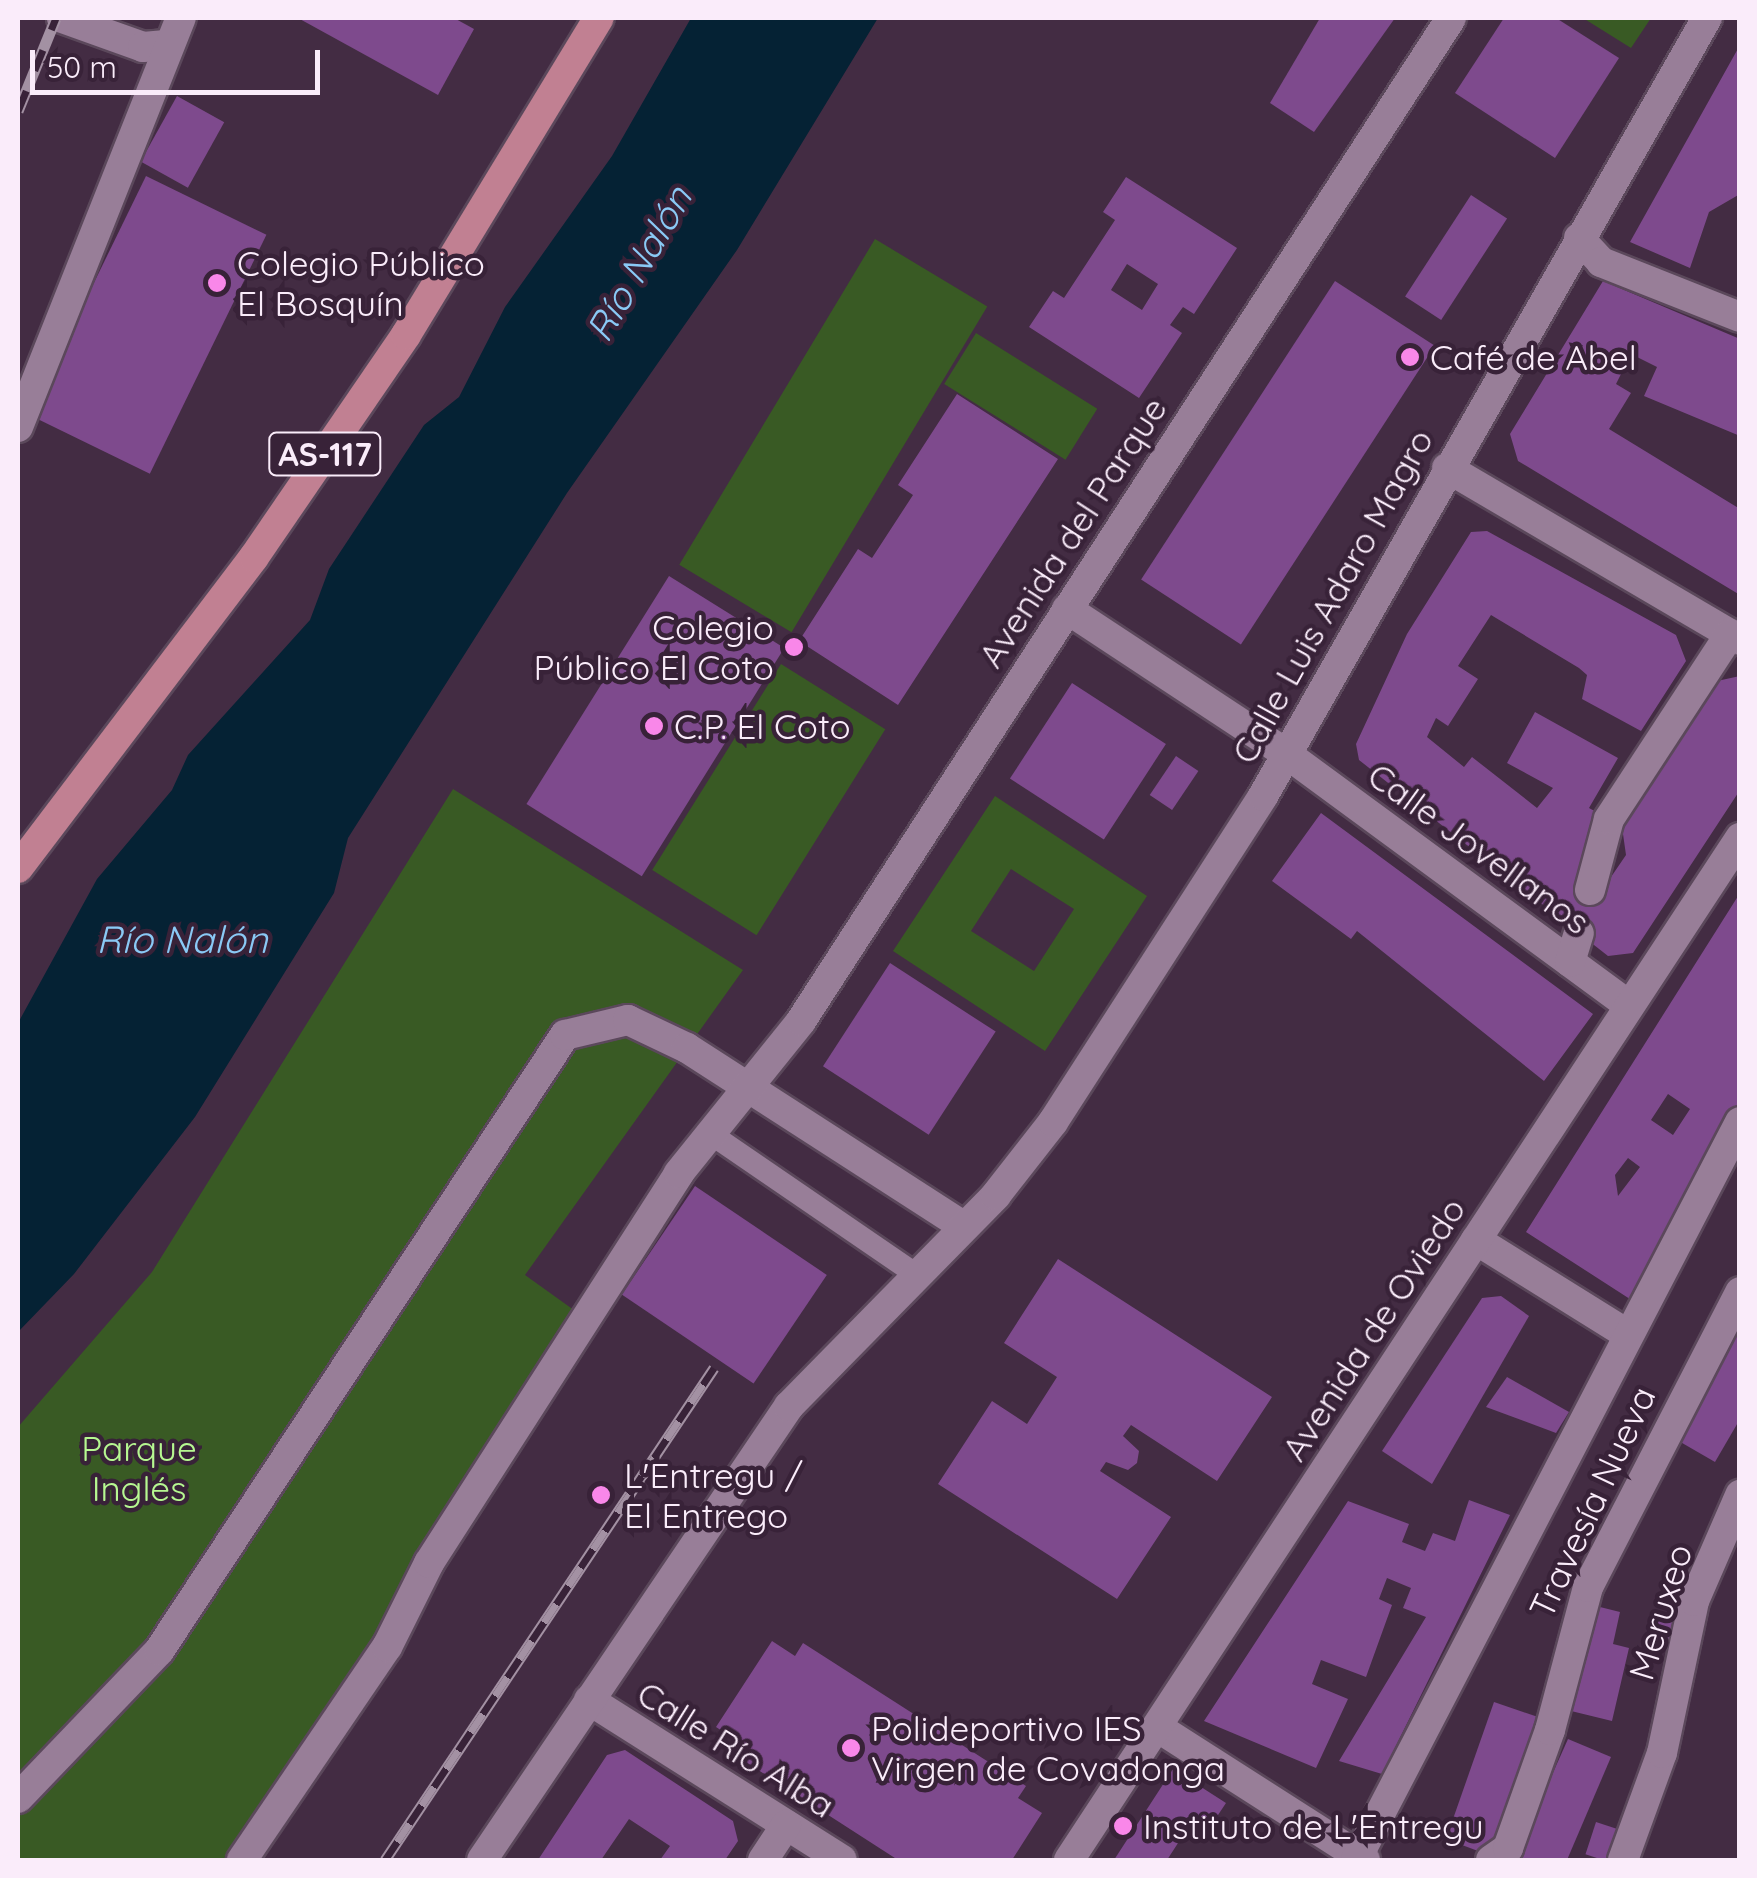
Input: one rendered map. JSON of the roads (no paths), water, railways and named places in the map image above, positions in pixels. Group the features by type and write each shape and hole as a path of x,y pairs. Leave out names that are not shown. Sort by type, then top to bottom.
{"main road":[{"name":"AS-117","path":"18,868 254,557 396,351 599,18"}],"street":[{"path":"62,18 130,42 166,45"},
{"path":"18,427 166,45 181,18"},
{"name":"Avenida del Parque","path":"242,1860 708,1132 801,1021 1451,18"},
{"name":"Calle Luis Adaro Magro","path":"482,1860 789,1406 996,1195 1174,936 1708,18"},
{"path":"1579,238 1601,262 1740,318"},
{"path":"1447,468 1735,637 1609,820 1590,890"},
{"name":"Calle Jovellanos","path":"1067,609 1575,948 1629,1005"},
{"name":"Avenida de Oviedo","path":"1069,1860 1740,838"},
{"path":"18,1798 159,1651 565,1035 628,1020 751,1082 963,1226"},
{"path":"1157,1727 1360,1858 1627,1334 1740,1122"},
{"path":"1476,1240 1627,1334"},
{"name":"Travesía Nueva","path":"1491,1860 1508,1848 1532,1781 1588,1587 1740,1292"},
{"name":"Meruxeo","path":"1623,1860 1662,1752 1683,1637 1740,1495"},
{"name":"Calle Río Alba","path":"589,1700 842,1860"},
{"path":"763,1860 786,1825"}],"lane":[{"path":"708,1132 915,1274"}],"water":[{"name":"Río Nalón","path":"691,18 878,18 737,250 567,493 348,838 334,893 195,1117 74,1274 18,1332 18,1023 97,879 172,790 188,755 310,620 329,569 424,425 459,397 505,307 612,156"}],"railway":[{"path":"18,111 56,18"},
{"path":"385,1860 714,1368"}],"place":[{"name":"Colegio Público El Bosquín","path":"217,283"},
{"name":"Café de Abel","path":"1410,357"},
{"name":"Colegio Público El Coto","path":"794,647"},
{"name":"C.P. El Coto","path":"654,726"},
{"name":"L'Entregu / El Entrego","path":"601,1495"},
{"name":"Polideportivo IES Virgen de Covadonga","path":"851,1748"},
{"name":"Instituto de L'Entregu","path":"1123,1826"}],"park label":[{"name":"Parque Inglés","path":"139,1468"}]}
